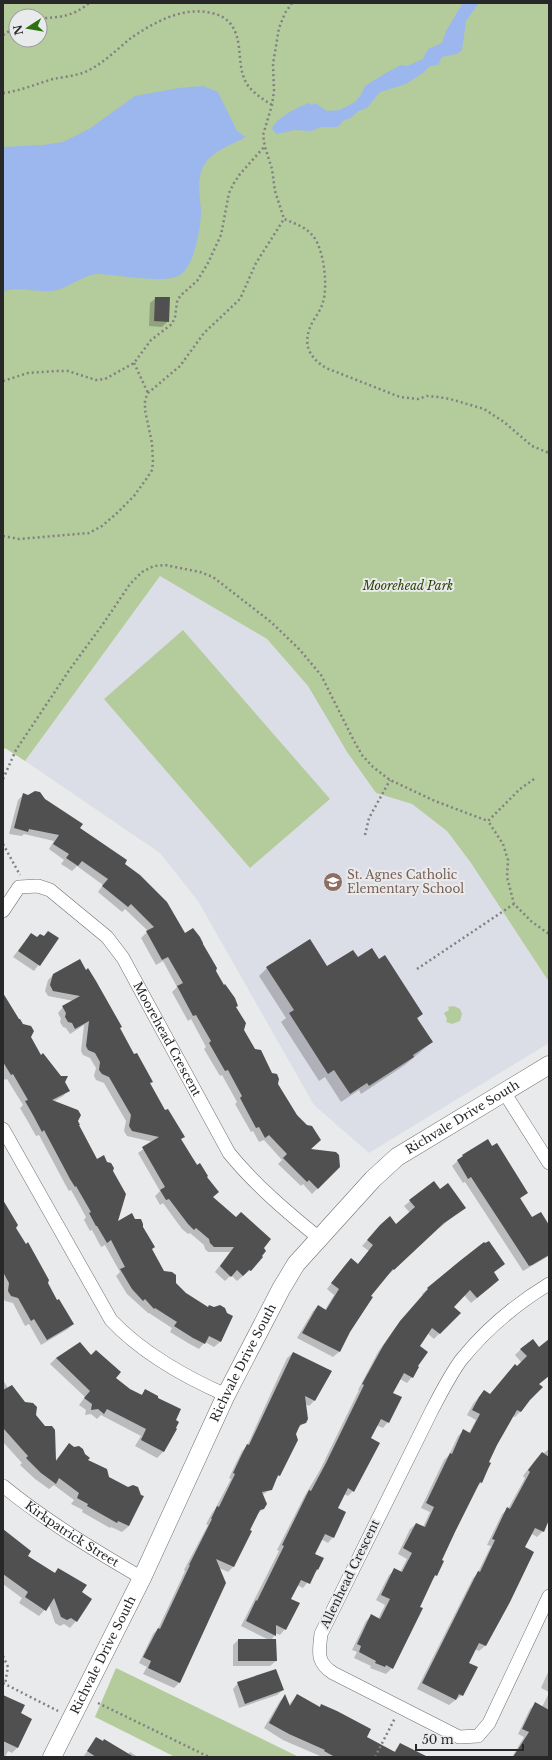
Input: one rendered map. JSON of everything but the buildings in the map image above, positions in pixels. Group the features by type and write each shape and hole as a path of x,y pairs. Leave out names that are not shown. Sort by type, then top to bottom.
{"street":[{"path":"3,911 19,887 26,886"},
{"name":"Moorehead Crescent","path":"26,886 38,886 50,890 107,937 126,964 228,1153 242,1170 299,1222 319,1238"},
{"name":"Richvale Drive South","path":"52,1757 142,1578 226,1395 281,1289 296,1264 373,1179 397,1157 549,1065"},
{"path":"504,1092 549,1164"},
{"path":"3,1129 111,1320 125,1335 140,1347 207,1387 226,1395"},
{"name":"Allenhead Crescent","path":"549,1284 508,1312 470,1350 451,1375 432,1410 321,1634 319,1658 326,1668 459,1737 478,1736 489,1723 549,1596"},
{"name":"Kirkpatrick Street","path":"3,1486 28,1507 142,1578"}],"path":[{"path":"48,18 73,14 89,3"},
{"path":"292,3 285,13 280,28 273,64 274,91 272,106 264,131 265,147 272,169 275,192 284,218 298,225 313,236 319,246 322,260 325,290 324,301 309,331 307,341 310,353 316,362 326,368 353,380 400,397 412,399 438,397 450,398 484,409 504,422 532,446 549,453"},
{"path":"3,93 86,71 107,59 142,31 190,10 213,13 229,22 238,40 242,73 245,80 253,92 272,106"},
{"path":"3,381 28,373 56,370 68,371 96,380 105,379 134,363 151,340 172,324 175,318 177,302 180,296 197,281 208,263 221,235 229,193 234,183 240,174 265,147"},
{"path":"3,536 19,539 89,533 107,522 130,501 142,487 152,470 152,443 145,410 145,400 148,392 180,366 204,333 240,299 256,263 284,218"},
{"path":"134,363 148,392"},
{"path":"3,779 16,750 70,669 130,584 142,572 154,566 165,565 200,572 213,577 271,622 300,650 321,675 362,755 373,767 390,780 435,801 488,821 503,844 508,860 507,878 514,904 532,922 549,934"},
{"path":"488,821 520,789 534,779"},
{"path":"365,835 369,818 390,780"},
{"path":"3,844 26,886"},
{"path":"417,969 514,904"},
{"path":"3,1656 8,1667 4,1684 71,1718"},
{"path":"98,1703 209,1757"},
{"path":"375,1757 400,1707"}],"shaded area":[{"name":"St. Agnes Catholic Elementary School","path":"160,575 267,639 308,686 347,752 376,793 412,804 447,831 471,863 549,982 549,1043 369,1153 314,1105 198,901 160,853 25,761"}],"green space":[{"name":"Moorehead Park","path":"3,3 549,3 549,982 471,863 447,831 412,804 376,793 347,752 308,686 267,639 160,576 25,761 5,748 3,751"},
{"path":"183,630 330,799 250,868 104,699"},
{"path":"454,1006 460,1009 462,1014 460,1021 452,1024 446,1022 447,1019 444,1013 449,1010 448,1007"},
{"path":"116,1668 299,1757 175,1757 95,1717"}],"water":[{"path":"462,3 479,3 466,21 462,50 457,54 442,57 438,65 430,66 423,73 406,84 380,92 367,108 358,111 351,118 344,120 338,127 320,127 312,131 294,130 277,134 272,129 278,120 309,103 312,105 315,103 327,111 340,110 355,102 361,95 365,86 384,74 401,65 407,66 423,59 428,49 442,43 446,31"},
{"path":"203,86 218,92 237,131 246,137 217,152 204,165 199,182 201,210 200,226 193,255 185,270 174,278 154,279 94,274 57,290 43,291 17,289 3,291 3,147 43,145 63,142 89,129 135,96 179,88"}],"place":[{"name":"St. Agnes Catholic Elementary School","path":"333,882"}]}
